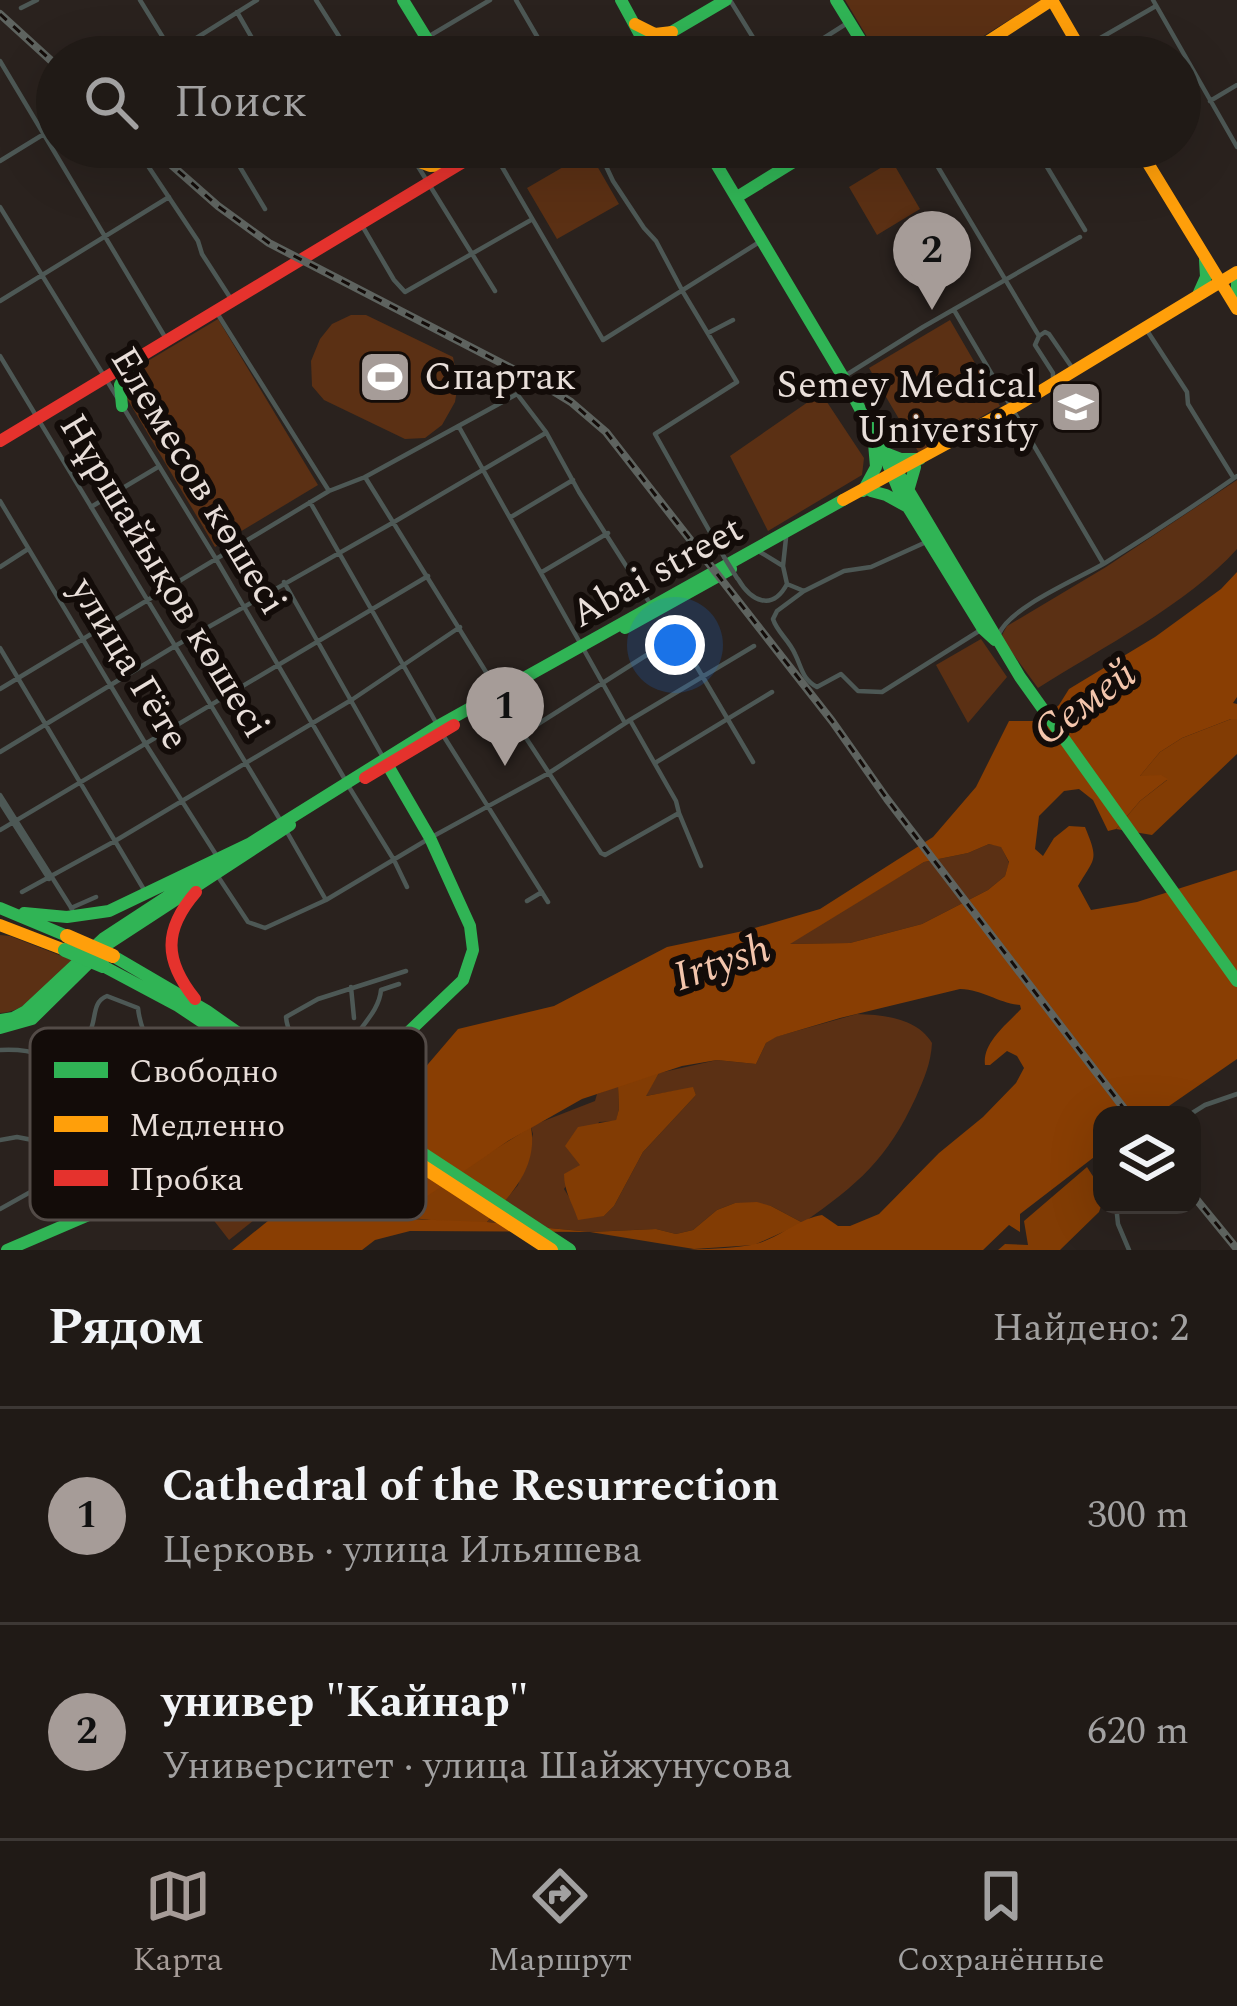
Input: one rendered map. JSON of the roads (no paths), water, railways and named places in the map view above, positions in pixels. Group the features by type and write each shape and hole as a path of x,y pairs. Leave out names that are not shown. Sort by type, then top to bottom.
{"main road":[{"path":"403,0 425,36"},
{"path":"621,0 642,36"},
{"path":"667,36 728,0"},
{"path":"836,0 858,36"},
{"path":"1000,36 1052,0 1073,36"},
{"path":"635,23 656,34 671,32"},
{"path":"0,441 454,168"},
{"path":"719,168 843,377 929,541 1237,981"},
{"path":"737,197 784,168"},
{"path":"1151,168 1205,255 1233,275 1237,305"},
{"path":"1197,297 1205,277 1205,255"},
{"path":"896,477 1233,275"},
{"path":"122,406 120,385 131,364"},
{"path":"873,434 876,467 867,490 886,494 901,459 918,463"},
{"path":"896,477 985,624"},
{"name":"Abai street","path":"440,729 652,606 896,477"},
{"name":"Abai street","path":"0,1024 32,1019 108,944 348,785 867,490"},
{"path":"386,762 430,838 472,932 473,950 463,980 412,1028"},
{"name":"Abai street","path":"234,851 284,826"},
{"path":"2,919 109,911 234,851"},
{"path":"0,1024 26,1011 104,938 234,851"},
{"path":"213,877 188,900 169,943 173,966 186,988 226,1028"},
{"path":"2,919 34,937 66,943"},
{"path":"2,919 108,961 207,1012"},
{"path":"108,961 217,1028"},
{"path":"426,1159 569,1250"},
{"path":"426,1166 550,1250"},
{"path":"7,1250 76,1220"}],"street":[{"path":"21,8 37,0"},
{"path":"140,0 160,36"},
{"path":"201,36 256,0"},
{"path":"316,0 339,36"},
{"path":"429,36 490,0"},
{"path":"516,0 537,36"},
{"path":"728,0 751,36"},
{"path":"1107,36 1155,3 1174,36"},
{"path":"237,12 251,36"},
{"path":"828,36 850,22"},
{"path":"0,61 36,124"},
{"path":"1201,85 1237,147"},
{"path":"1210,101 1237,85"},
{"path":"0,161 36,139"},
{"path":"62,168 168,342"},
{"path":"149,168 233,302"},
{"path":"241,168 265,209"},
{"path":"418,168 495,291"},
{"path":"501,168 603,340 761,242"},
{"path":"607,168 656,241 737,382 655,434 737,578 758,600 773,599 788,584 783,566 786,538"},
{"path":"938,168 1039,336"},
{"path":"1048,168 1085,230"},
{"path":"0,301 170,197"},
{"name":"Елемесов көшесі","path":"0,207 216,559 407,887"},
{"path":"360,222 405,292 532,220"},
{"path":"843,377 1080,237"},
{"path":"954,310 1103,564"},
{"path":"217,313 328,491"},
{"path":"708,333 734,320"},
{"path":"1000,644 1000,630 1010,619 1235,477 1145,329"},
{"path":"1053,383 1053,373 1035,344 1045,332 1076,370"},
{"name":"Нұршайықов көшесі","path":"0,356 326,900"},
{"path":"0,688 328,491 365,477 518,394 652,606"},
{"path":"459,427 582,649 655,764 701,866"},
{"path":"0,752 546,432"},
{"path":"91,507 158,467"},
{"path":"365,477 491,680"},
{"path":"511,518 574,480"},
{"name":"улица Гёте","path":"0,500 215,853"},
{"path":"310,502 440,729 548,902"},
{"path":"542,572 608,533"},
{"path":"929,541 871,567 844,572 804,591 777,611 772,619 775,627 808,682 817,687 841,674 857,691 882,692 985,624 1010,619"},
{"path":"0,567 28,549"},
{"path":"760,552 783,566"},
{"path":"0,830 428,576"},
{"path":"284,582 386,762"},
{"path":"788,584 804,591"},
{"path":"22,892 352,699 460,627"},
{"path":"524,733 675,637 753,762"},
{"path":"213,877 248,922 265,928 326,900 549,772 754,646"},
{"path":"0,648 143,888"},
{"path":"655,764 772,692"},
{"path":"500,698 601,854 608,855 679,810"},
{"path":"0,798 71,909 96,897"},
{"path":"527,902 542,892"},
{"path":"287,1028 287,1016 318,999 406,971"},
{"path":"363,1028 381,990 399,984"},
{"path":"351,987 354,1018"},
{"path":"90,1028 96,1004 107,996 138,1008 143,1028"},
{"path":"0,1050 30,1054"},
{"path":"1201,1108 1237,1094"},
{"path":"0,1140 30,1140"},
{"path":"0,1209 30,1192"},
{"path":"1117,1214 1129,1250"}],"water":[{"path":"1237,572 1237,697 1233,703 1237,704 1237,719 1182,738 1160,752 1140,776 1168,779 1116,829 1108,831 1093,800 1079,789 1064,791 1039,816 1035,849 1043,856 1069,826 1085,827 1093,858 1078,886 1091,910 1137,902 1237,870 1237,1059 1169,1106 1093,1106 1093,1158 1020,1214 1020,1232 1009,1225 983,1250 690,1250 759,1243 822,1215 838,1226 850,1226 879,1214 939,1153 983,1117 1024,1068 1007,1051 985,1065 991,1042 1021,1009 960,989 776,1037 766,1043 756,1064 717,1060 682,1066 582,1099 508,1141 426,1197 426,1066 458,1029 554,1006 667,947 820,909 933,837 976,787 1009,721 1042,721 1069,689 1155,637","holes":["989,844 1001,847 1009,862 1005,876 988,890 922,924 850,943 790,944 924,862"]},
{"path":"269,1220 426,1220 590,1232 410,1231 375,1240 362,1250 232,1250"}],"railway":[{"path":"0,14 36,47"},
{"path":"175,168 269,243 540,383 606,432 832,721 1122,1106"},
{"path":"1201,1205 1237,1249"}],"place":[{"name":"универ \"Кайнар\"","path":"932,310"},
{"name":"Спартак","path":"385,377"},
{"name":"Semey Medical University","path":"1076,407"},
{"name":"Cathedral of the Resurrection","path":"505,766"}],"water label":[{"name":"Семей","path":"1085,703"},
{"name":"Irtysh","path":"722,963"}]}
